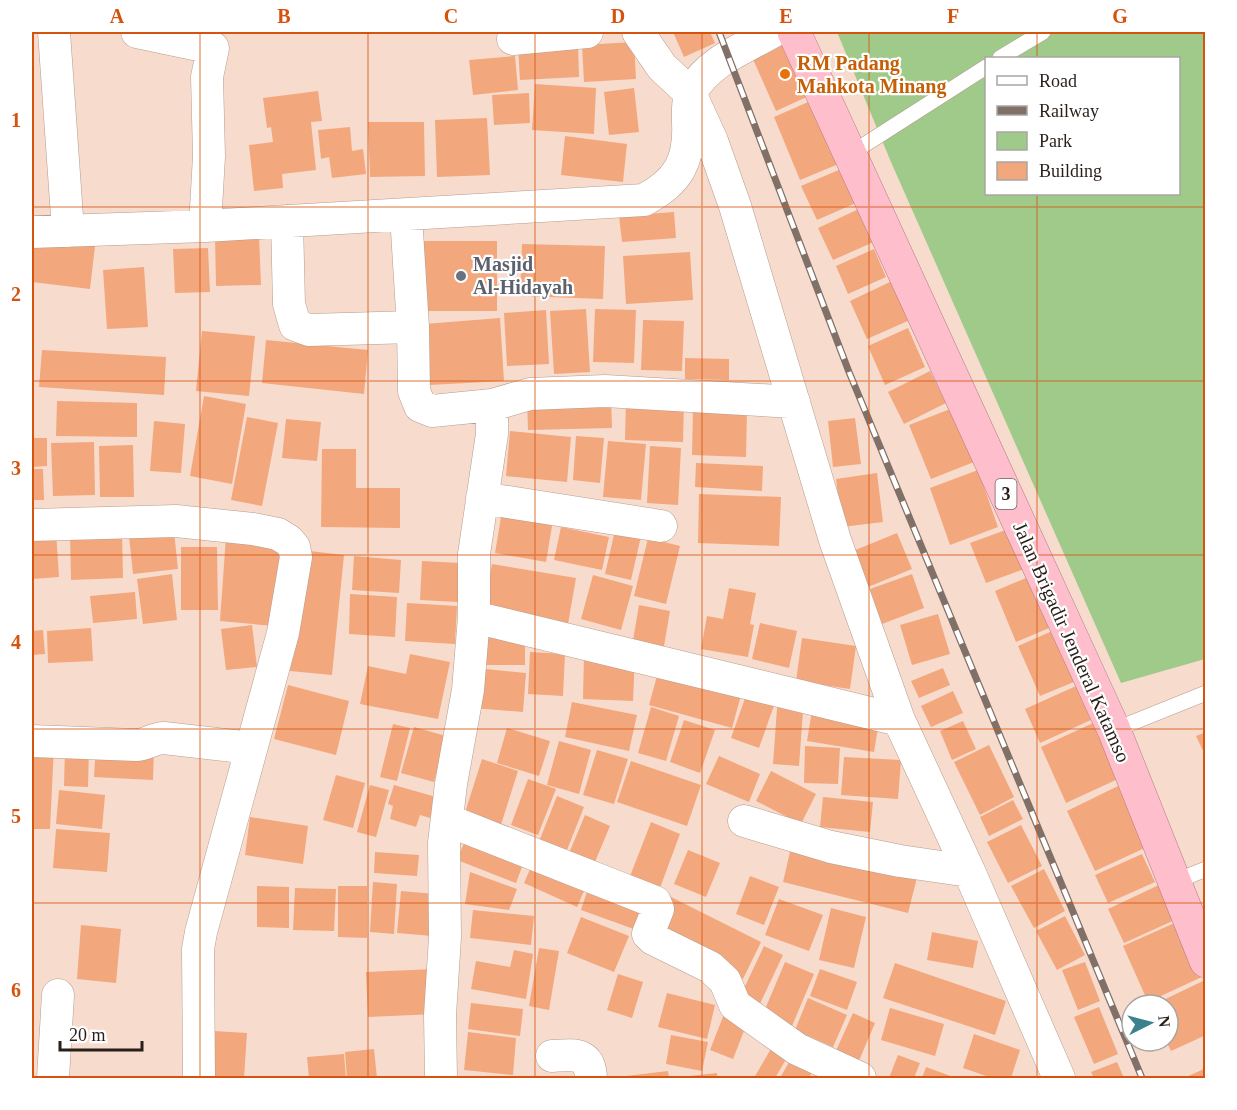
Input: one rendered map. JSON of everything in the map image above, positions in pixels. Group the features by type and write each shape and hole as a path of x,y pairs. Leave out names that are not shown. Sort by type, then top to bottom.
{"highway":[{"name":"Jalan Brigadir Jenderal Katamso","path":"794,32 1114,730 1206,961"}],"street":[{"path":"54,32 68,231"},
{"path":"137,32 216,40 207,77 209,156 205,226"},
{"path":"513,39 587,32"},
{"path":"638,32 662,67 690,93 712,141 735,206 835,540 899,720 969,871 1059,1078"},
{"path":"32,232 205,226 644,200 673,180 686,158 689,136 687,109 690,93 704,74 772,32"},
{"path":"406,215 413,327 414,391 420,406 432,411 492,405 531,394 605,391 794,402"},
{"path":"287,221 289,304 295,325 309,330 413,327"},
{"path":"441,1078 440,1016 445,937 444,843 451,784 468,690 474,617 474,554 492,434 492,405"},
{"path":"482,498 661,526"},
{"path":"32,525 176,521 278,534 289,540 294,547 296,557 283,633 201,932 198,950 199,1078"},
{"path":"474,617 899,720"},
{"path":"32,741 144,745 153,739 164,738 251,748"},
{"path":"447,820 655,902 658,909 649,932 652,939 710,967 725,981 735,1005 797,1049 860,1078"},
{"path":"744,821 831,847 900,861 969,871"},
{"path":"53,1078 58,995"},
{"path":"552,1056 577,1055 585,1059 589,1064 591,1078"}],"lane":[{"path":"1002,57 1043,32"},
{"path":"850,154 985,68"},
{"path":"1114,730 1206,693"},
{"path":"1174,882 1206,869"}],"green space":[{"path":"837,32 1205,32 1205,659 1121,683 891,162"}],"building":[{"path":"673,32 710,32 715,43 684,57"},
{"path":"787,41 811,95 776,111 752,57"},
{"path":"634,42 636,79 584,82 582,45"},
{"path":"578,43 579,77 520,80 518,46"},
{"path":"515,56 518,90 473,95 469,60"},
{"path":"535,84 596,88 594,134 532,130"},
{"path":"634,88 639,132 609,135 604,92"},
{"path":"318,91 322,121 311,122 316,170 282,174 283,188 254,191 249,145 273,142 271,127 267,128 263,98"},
{"path":"529,93 530,123 494,125 492,95"},
{"path":"815,99 841,163 800,180 774,117"},
{"path":"487,118 490,175 437,177 435,120"},
{"path":"368,122 424,122 425,176 370,177"},
{"path":"350,127 352,151 363,149 366,174 332,178 329,157 321,159 318,130"},
{"path":"565,136 627,144 623,182 561,175"},
{"path":"841,169 856,203 817,220 801,186"},
{"path":"861,208 876,241 833,260 818,228"},
{"path":"674,212 676,238 622,242 619,216"},
{"path":"259,235 261,285 216,286 215,236"},
{"path":"32,238 95,246 90,289 32,282"},
{"name":"Masjid Al-Hidayah","path":"424,241 497,241 497,311 424,311"},
{"path":"522,244 605,246 603,299 520,296"},
{"path":"208,248 210,292 175,293 173,249"},
{"path":"874,249 886,277 848,294 836,266"},
{"path":"690,252 693,300 626,304 623,256"},
{"path":"144,267 148,327 107,329 103,270"},
{"path":"892,281 910,320 867,339 850,301"},
{"path":"586,309 590,372 554,374 550,311"},
{"path":"595,309 636,310 634,363 593,362"},
{"path":"546,310 549,364 507,366 504,313"},
{"path":"500,318 504,381 429,385 425,324"},
{"path":"643,320 684,321 682,371 641,370"},
{"path":"908,328 925,367 885,385 868,346"},
{"path":"202,331 255,336 249,396 196,391"},
{"path":"266,340 368,350 364,394 262,383"},
{"path":"42,350 166,357 164,395 39,387"},
{"path":"685,358 729,359 729,380 685,379"},
{"path":"930,371 946,403 904,424 888,392"},
{"path":"611,395 612,428 528,430 527,399"},
{"path":"204,396 246,404 232,484 190,476"},
{"path":"626,399 684,401 683,442 625,440"},
{"path":"57,401 137,403 137,437 56,436"},
{"path":"958,406 979,460 931,479 909,425"},
{"path":"693,408 747,410 746,457 692,455"},
{"path":"247,417 278,423 262,506 231,500"},
{"path":"855,418 861,464 833,467 828,421"},
{"path":"286,419 321,422 317,461 282,458"},
{"path":"154,421 185,424 181,473 150,471"},
{"path":"510,431 571,437 567,482 506,476"},
{"path":"576,436 604,438 600,483 573,480"},
{"path":"32,438 47,438 47,466 32,467"},
{"path":"608,441 646,444 641,500 603,497"},
{"path":"94,442 95,495 53,496 51,443"},
{"path":"133,445 134,497 100,497 99,446"},
{"path":"650,446 681,448 678,505 647,503"},
{"path":"322,449 356,449 356,488 400,488 400,528 321,527"},
{"path":"696,463 763,466 762,491 695,487"},
{"path":"32,469 43,469 44,500 32,500"},
{"path":"978,470 998,527 950,545 930,488"},
{"path":"877,473 883,522 842,527 836,479"},
{"path":"699,494 781,497 779,546 698,543"},
{"path":"502,511 553,520 546,562 495,553"},
{"path":"173,522 178,569 133,574 128,527"},
{"path":"616,526 642,532 631,580 605,574"},
{"path":"561,527 609,537 602,570 554,560"},
{"path":"1011,528 1027,568 986,583 970,543"},
{"path":"56,531 59,577 32,579 32,532"},
{"path":"122,531 123,578 71,580 70,532"},
{"path":"897,533 912,569 868,587 853,551"},
{"path":"226,536 281,540 274,626 220,621"},
{"path":"648,538 680,546 666,604 634,596"},
{"path":"181,547 217,547 218,610 181,610"},
{"path":"301,550 344,555 332,675 290,671"},
{"path":"354,556 401,560 399,593 352,590"},
{"path":"422,561 460,563 458,602 420,600"},
{"path":"492,564 576,578 567,630 483,616"},
{"path":"172,574 177,620 143,624 137,579"},
{"path":"912,574 924,608 882,624 870,589"},
{"path":"593,575 633,586 621,630 581,619"},
{"path":"1033,575 1054,626 1016,642 995,591"},
{"path":"729,588 756,593 750,624 754,625 748,657 701,649 707,616 723,619"},
{"path":"135,592 137,619 93,623 90,596"},
{"path":"350,594 397,597 395,637 349,634"},
{"path":"407,603 457,606 455,644 405,641"},
{"path":"639,605 670,611 663,652 632,646"},
{"path":"938,614 950,654 912,665 900,625"},
{"path":"760,623 797,631 789,668 752,659"},
{"path":"252,625 257,667 226,670 221,629"},
{"path":"91,628 93,661 48,663 47,631"},
{"path":"1059,628 1081,679 1040,696 1018,646"},
{"path":"43,630 45,654 32,655 32,631"},
{"path":"478,632 525,632 525,665 479,665"},
{"path":"802,638 856,646 850,689 796,681"},
{"path":"530,652 565,654 563,696 528,694"},
{"path":"410,654 450,662 438,719 360,704 368,666 406,674"},
{"path":"584,654 635,656 633,701 583,699"},
{"path":"660,665 743,688 732,728 649,705"},
{"path":"476,668 526,673 523,712 473,708"},
{"path":"943,668 950,685 919,698 911,681"},
{"path":"288,685 349,701 336,755 274,739"},
{"path":"1076,686 1091,720 1040,743 1025,709"},
{"path":"749,687 777,697 759,748 731,738"},
{"path":"953,691 963,713 931,727 921,706"},
{"path":"778,695 804,697 799,766 773,764"},
{"path":"572,702 637,715 629,751 565,737"},
{"path":"813,705 880,716 874,752 807,741"},
{"path":"651,707 679,716 666,761 638,753"},
{"path":"684,720 715,730 700,773 670,762"},
{"path":"963,721 976,749 952,760 940,731"},
{"path":"1093,723 1118,779 1066,803 1041,747"},
{"path":"393,724 410,728 397,781 380,777"},
{"path":"414,727 446,736 434,782 401,773"},
{"path":"507,728 550,741 539,776 497,763"},
{"path":"1206,732 1206,757 1196,736"},
{"path":"559,741 591,750 579,794 547,785"},
{"path":"96,744 154,747 153,780 94,777"},
{"path":"989,745 1014,797 980,815 954,762"},
{"path":"32,746 54,747 50,829 32,829"},
{"path":"805,746 840,748 838,784 804,783"},
{"path":"65,747 89,748 88,787 64,786"},
{"path":"597,750 628,759 614,804 583,795"},
{"path":"719,756 760,774 749,802 706,784"},
{"path":"844,757 901,760 898,799 841,795"},
{"path":"482,759 518,771 499,831 463,819"},
{"path":"631,761 701,785 687,826 617,802"},
{"path":"771,771 816,794 801,824 756,801"},
{"path":"336,775 365,783 353,828 323,820"},
{"path":"528,779 556,789 538,835 511,825"},
{"path":"370,785 389,790 376,837 357,832"},
{"path":"394,785 436,797 430,818 420,815 416,827 390,819 393,806 388,804"},
{"path":"1118,786 1147,847 1095,871 1067,811"},
{"path":"59,790 105,795 102,829 56,824"},
{"path":"557,796 584,807 565,855 538,844"},
{"path":"823,797 873,802 870,832 820,827"},
{"path":"1013,800 1023,819 989,836 980,817"},
{"path":"585,815 610,826 592,869 567,858"},
{"path":"250,817 308,826 303,864 245,855"},
{"path":"651,822 680,834 657,896 627,884"},
{"path":"1021,825 1042,866 1008,883 987,842"},
{"path":"56,829 110,833 107,872 53,868"},
{"path":"469,831 527,854 516,883 457,860"},
{"path":"793,839 919,870 908,913 783,882"},
{"path":"688,850 720,863 706,897 674,884"},
{"path":"375,852 419,855 417,876 374,873"},
{"path":"1142,854 1155,882 1108,903 1095,875"},
{"path":"535,858 588,882 577,907 524,883"},
{"path":"1044,869 1065,911 1034,928 1011,886"},
{"path":"470,872 517,889 509,910 465,904"},
{"path":"750,876 779,887 764,925 736,914"},
{"path":"373,882 397,884 394,934 370,932"},
{"path":"590,882 652,904 642,932 581,910"},
{"path":"1161,884 1177,919 1124,943 1108,909"},
{"path":"257,886 289,887 289,928 257,927"},
{"path":"338,886 367,886 367,938 338,937"},
{"path":"295,888 336,889 334,931 293,930"},
{"path":"401,891 436,894 432,936 397,933"},
{"path":"669,896 761,942 743,979 651,934"},
{"path":"779,899 823,915 809,951 765,935"},
{"path":"831,908 866,917 854,968 819,960"},
{"path":"473,910 534,916 531,945 470,938"},
{"path":"1065,916 1085,955 1057,970 1036,931"},
{"path":"581,917 629,936 614,972 567,953"},
{"path":"1179,921 1204,976 1167,993 1144,993 1123,946"},
{"path":"81,925 121,929 116,983 77,979"},
{"path":"932,932 978,941 973,968 927,960"},
{"path":"764,946 783,955 758,1008 739,999"},
{"path":"539,948 559,951 549,1010 529,1006"},
{"path":"514,950 533,954 526,999 471,989 476,961 510,967"},
{"path":"785,962 814,974 792,1026 763,1014"},
{"path":"1085,962 1100,1001 1078,1010 1062,970"},
{"path":"895,963 1006,1001 995,1035 883,998"},
{"path":"434,969 436,1014 368,1017 366,972"},
{"path":"820,969 857,982 847,1010 810,996"},
{"path":"618,974 643,982 632,1018 607,1010"},
{"path":"1205,980 1206,1035 1180,1047 1180,993 1178,993"},
{"path":"667,993 715,1005 707,1039 658,1027"},
{"path":"808,998 847,1015 833,1047 795,1030"},
{"path":"471,1003 523,1009 520,1036 468,1029"},
{"path":"1099,1007 1118,1054 1094,1064 1074,1017"},
{"path":"890,1008 944,1024 935,1056 881,1040"},
{"path":"726,1009 749,1018 733,1059 710,1050"},
{"path":"853,1013 875,1023 858,1063 835,1053"},
{"path":"214,1031 247,1033 244,1078 211,1078"},
{"path":"468,1032 516,1038 513,1075 464,1070"},
{"path":"974,1034 1020,1050 1011,1078 992,1078 963,1068"},
{"path":"671,1035 708,1042 702,1071 666,1064"},
{"path":"772,1047 788,1056 775,1078 754,1078"},
{"path":"374,1049 377,1078 347,1078 345,1052"},
{"path":"344,1054 346,1078 309,1078 307,1057"},
{"path":"793,1055 815,1067 809,1078 780,1078"},
{"path":"898,1055 920,1063 914,1078 889,1078"},
{"path":"1117,1062 1124,1078 1094,1078 1091,1072"},
{"path":"926,1067 956,1078 922,1078"},
{"path":"1206,1068 1206,1078 1184,1078"},
{"path":"668,1071 669,1078 618,1077"},
{"path":"717,1073 717,1078 680,1078 680,1077"}],"railway":[{"path":"719,32 849,372 1142,1078"}],"place":[{"name":"RM Padang Mahkota Minang","path":"785,74"},
{"name":"Masjid Al-Hidayah","path":"461,276"}]}
